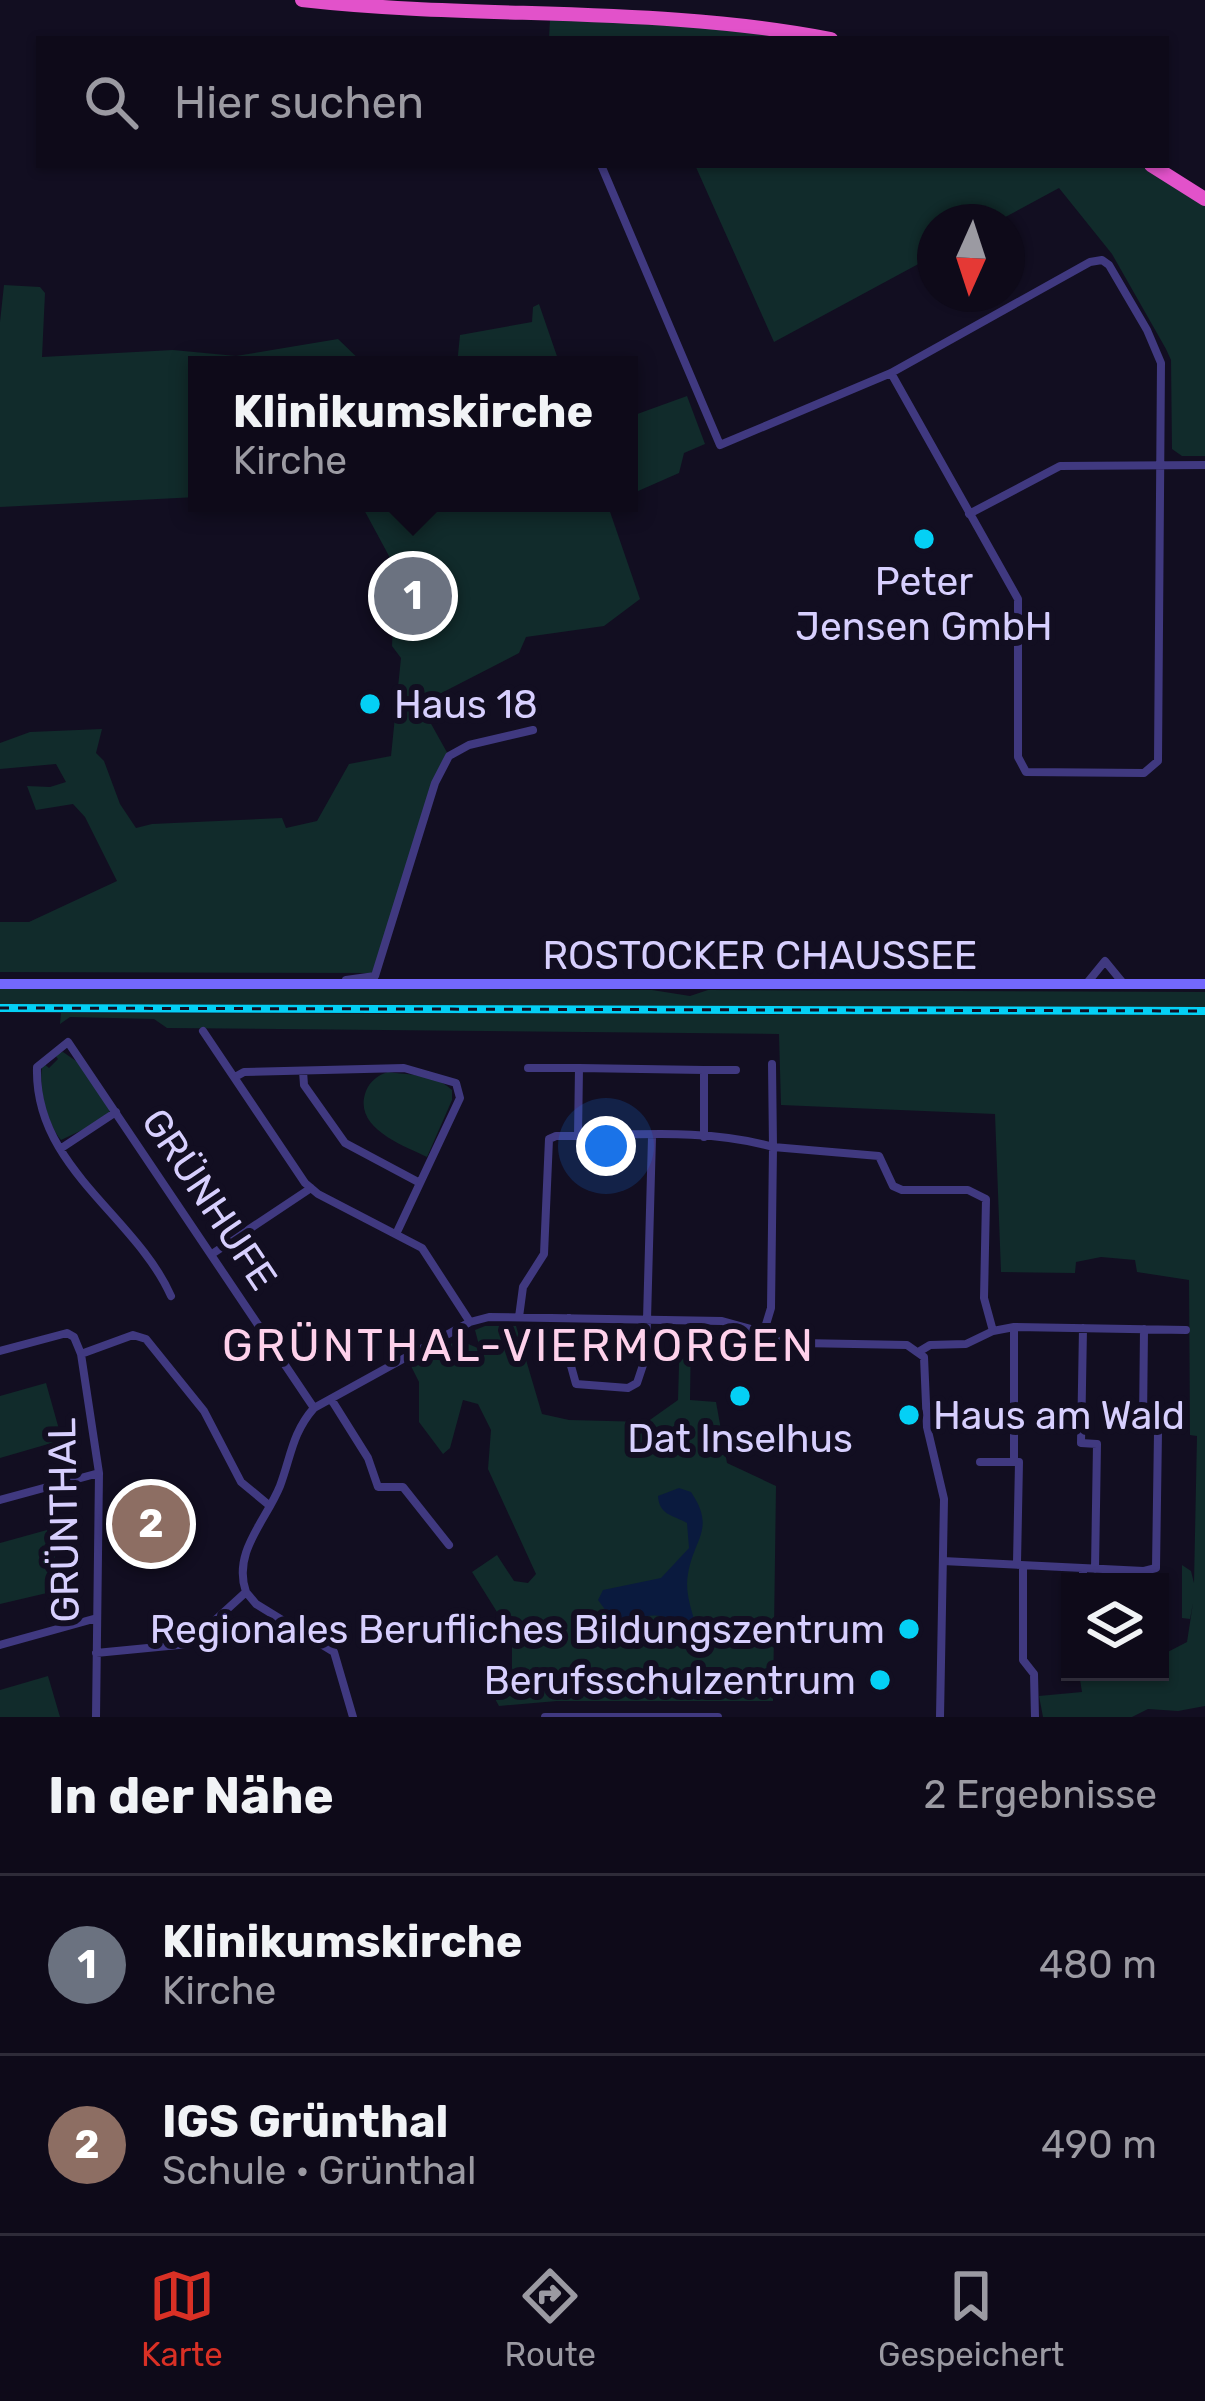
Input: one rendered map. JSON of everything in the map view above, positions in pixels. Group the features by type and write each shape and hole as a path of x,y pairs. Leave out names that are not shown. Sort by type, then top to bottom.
{"highway":[{"path":"302,0 423,10 698,20 810,36"},
{"path":"1156,168 1205,199"}],"main road":[{"name":"ROSTOCKER CHAUSSEE","path":"0,984 1205,984"}],"street":[{"path":"602,168 719,445 891,373 1090,262 1102,260 1109,265 1161,363 1158,761 1144,773 1026,772 1018,757 1018,599 891,373"},
{"path":"969,514 1060,466 1205,465"},
{"name":"ROSTOCKER CHAUSSEE","path":"315,985 374,976 435,783 449,756 469,745 533,730"},
{"path":"1086,984 1105,961 1124,984"},
{"path":"203,1031 310,1188 397,1232 428,1255 470,1322"},
{"name":"GRÜNHUFE","path":"171,1296 149,1261 72,1169 50,1128 37,1067 68,1042 314,1408"},
{"path":"764,1331 771,1308 772,1064"},
{"path":"235,1077 244,1072 404,1068 456,1083 460,1098 397,1232"},
{"path":"528,1068 736,1070"},
{"path":"578,1136 579,1068"},
{"path":"704,1070 704,1137"},
{"path":"303,1071 304,1084 345,1143 421,1183"},
{"name":"GRÜNHUFE","path":"60,1149 116,1112"},
{"path":"519,1318 523,1287 542,1261 546,1146 556,1136 704,1137 879,1156 893,1186 902,1190 980,1193 986,1199 984,1298 992,1331"},
{"path":"568,1318 568,1355 576,1384 628,1388 638,1383 648,1319 652,1137"},
{"path":"212,1254 310,1188"},
{"path":"352,1717 334,1652 256,1604 246,1592 242,1574 246,1552 279,1490 293,1439 314,1408 470,1322 489,1317 722,1321 814,1345 908,1345 920,1351 926,1364 929,1441 944,1488 940,1717"},
{"path":"920,1351 930,1345 966,1344 1014,1327 1186,1330"},
{"path":"1014,1327 1014,1462"},
{"path":"1083,1328 1081,1443 1097,1444 1095,1569"},
{"path":"1144,1330 1143,1422 1158,1432 1156,1568 1149,1573"},
{"path":"0,1351 63,1334 74,1337 81,1354 133,1335 146,1340 204,1411 241,1482 270,1506"},
{"name":"GRÜNTHAL","path":"81,1354 98,1472 96,1717"},
{"path":"331,1399 368,1458 378,1487 403,1487 449,1545"},
{"path":"980,1462 1019,1462 1023,1660 1034,1674 1035,1717"},
{"path":"0,1500 98,1472"},
{"path":"943,1561 1120,1573"},
{"path":"1083,1569 1083,1573"},
{"path":"96,1653 189,1644 246,1592"},
{"path":"0,1645 97,1618"},
{"path":"545,1717 718,1717"}],"green space":[{"path":"550,19 667,24 775,36 549,36"},
{"path":"696,168 1146,168 1205,204 1205,456 1182,456 1172,449 1171,360 1112,254 1059,188 1025,206 917,204 917,265 774,342"},
{"path":"4,285 40,287 45,293 42,357 173,350 236,356 188,356 188,497 0,507"},
{"path":"539,304 557,356 458,356 460,335 532,322 533,307"},
{"path":"338,339 356,356 236,356"},
{"path":"687,396 705,444 684,453 679,473 638,491 638,414"},
{"path":"365,512 610,512 640,599 604,626 526,637 519,653 420,704 449,756 435,783 376,973 0,972 0,922 29,922 117,881 85,817 73,804 36,810 27,786 66,782 56,764 0,769 0,743 30,732 102,729 96,753 136,828 282,818 286,828 317,821 349,764 391,756 401,658 392,646 396,569"},
{"path":"0,986 652,990 690,996 708,990 1205,992 1205,1008 0,1005"},
{"path":"61,1013 1205,1015 1205,1706 1148,1709 1132,1717 1043,1717 1039,1696 1082,1692 1080,1681 1169,1681 1169,1651 1187,1642 1193,1603 1190,1619 1182,1618 1182,1565 1191,1571 1194,1583 1197,1436 1190,1435 1189,1280 1137,1272 1135,1260 1101,1257 1076,1262 1075,1273 1001,1272 995,1114 781,1105 779,1034 167,1028 154,1019 70,1017 60,1024"},
{"path":"63,1052 79,1063 110,1111 99,1122 61,1140 44,1103 41,1072 43,1063 49,1068 58,1059 54,1054"},
{"path":"388,1072 430,1078 452,1090 427,1157 393,1141 366,1115 368,1087"},
{"path":"516,1326 542,1414 569,1420 647,1422 678,1400 680,1332 691,1332 690,1400 716,1402 727,1463 776,1486 773,1701 557,1701 499,1706 489,1688 512,1672 512,1636 472,1572 497,1555 514,1581 528,1583 536,1574 488,1469 491,1430 478,1404 463,1400 450,1448 443,1454 419,1422 419,1382 410,1364 459,1340 480,1349 475,1330"},
{"path":"46,1383 62,1440 0,1458 0,1396"},
{"path":"47,1530 64,1589 0,1604 0,1543"},
{"path":"48,1676 60,1717 0,1717 0,1690"}],"water":[{"path":"679,1488 691,1492 702,1515 687,1580 695,1622 686,1626 660,1616 634,1621 609,1615 598,1600 603,1590 661,1578 689,1548 687,1523 668,1514 658,1496"}],"railway":[{"path":"0,1008 1205,1011"}],"place":[{"name":"Peter Jensen GmbH","path":"924,539"},
{"name":"Klinikumskirche","path":"413,596"},
{"name":"Haus 18","path":"370,704"},
{"name":"Dat Inselhus","path":"740,1396"},
{"name":"Haus am Wald","path":"909,1415"},
{"name":"IGS Grünthal","path":"151,1524"},
{"name":"Regionales Berufliches Bildungszentrum","path":"909,1629"},
{"name":"Berufsschulzentrum","path":"880,1680"}],"district":[{"name":"GRÜNTHAL-VIERMORGEN","path":"519,1345"}]}
